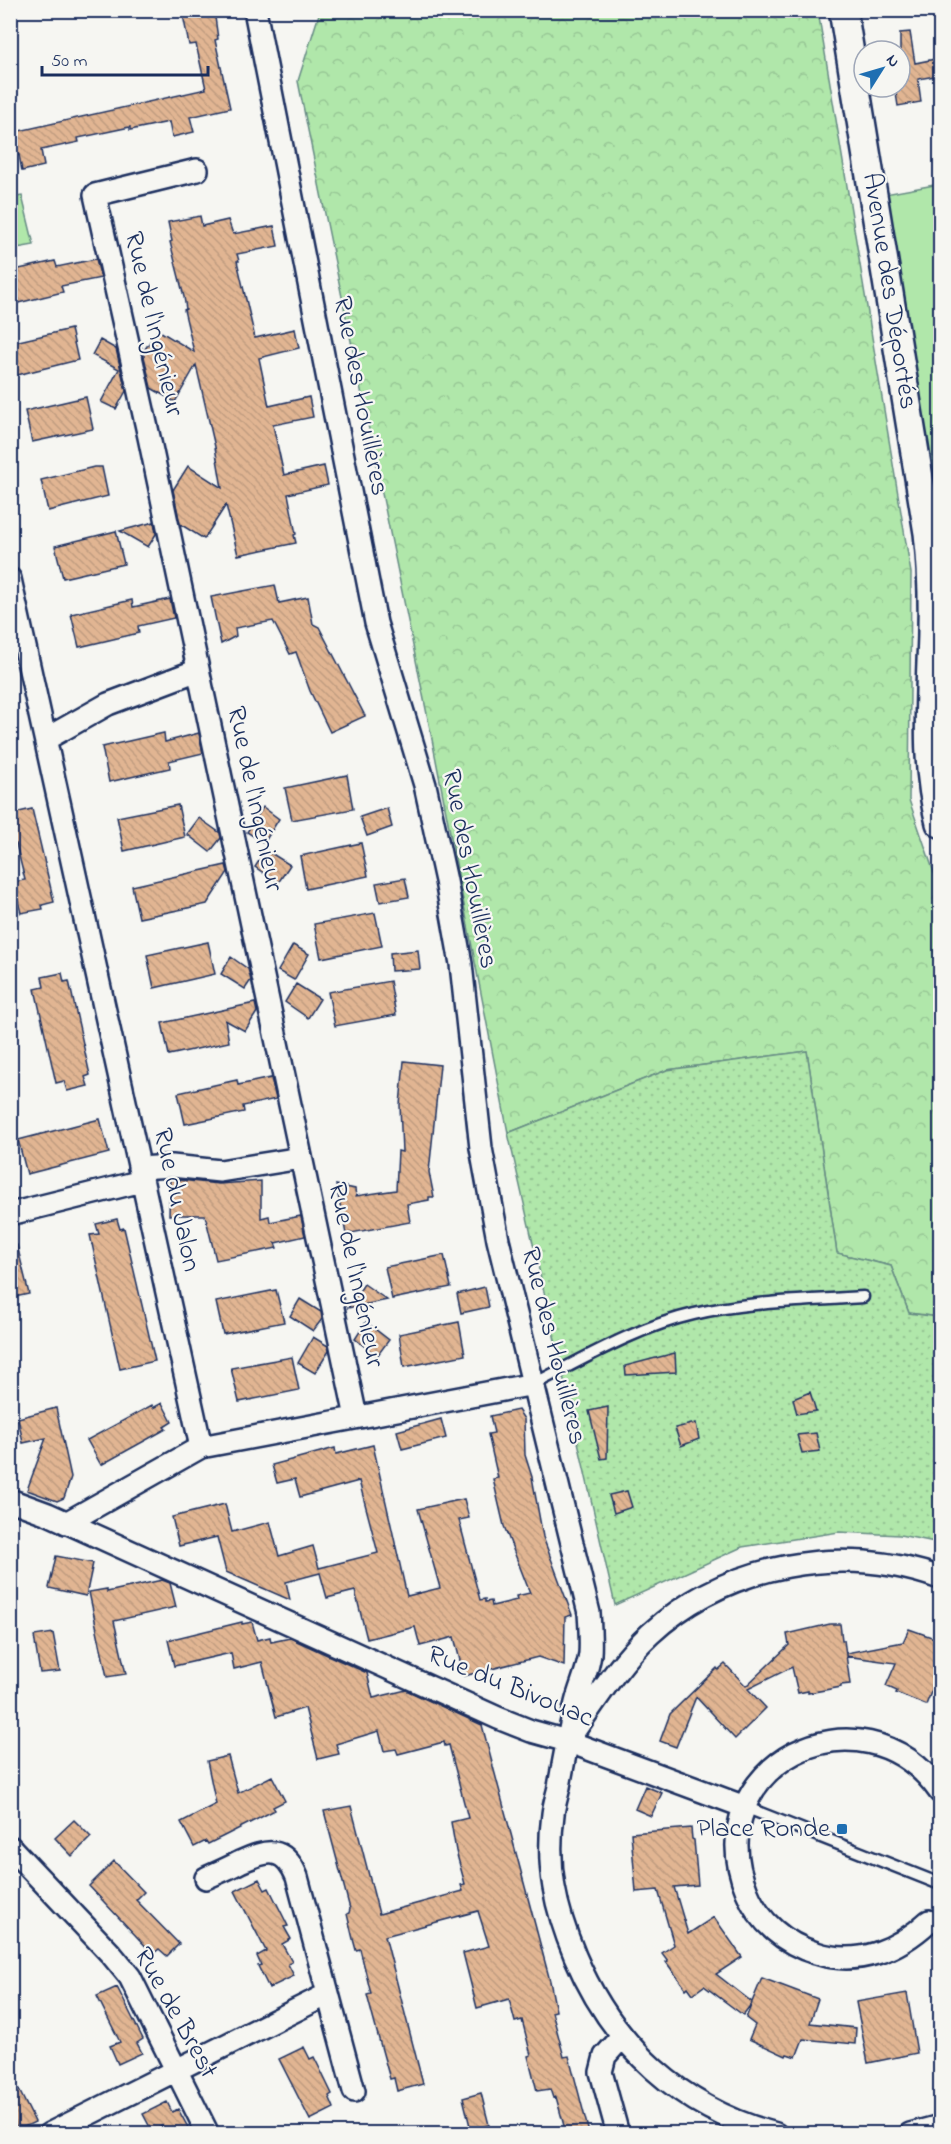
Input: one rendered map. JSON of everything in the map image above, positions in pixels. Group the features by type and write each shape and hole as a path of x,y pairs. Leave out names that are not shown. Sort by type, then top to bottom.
{"street":[{"name":"Rue des Houillères","path":"255,10 376,623 425,785 446,881 461,964 473,1085 486,1179 498,1240 589,1613 588,1668 567,1741 553,1812 550,1847 554,1894 570,1945 589,1987 609,2021 622,2037 659,2074 695,2099 743,2124 776,2133"},
{"name":"Avenue des Déportés","path":"843,10 928,533 932,612 928,735 933,791 940,823"},
{"name":"Rue de l'Ingénieur","path":"197,170 95,195 149,437 356,1417"},
{"name":"Rue du Jalon","path":"10,579 201,1446"},
{"path":"46,739 108,704 198,669"},
{"path":"10,1214 172,1166 220,1171 301,1158"},
{"path":"66,1523 201,1446 534,1384"},
{"name":"Rue du Bivouac","path":"10,1500 66,1523 498,1718 531,1731 567,1741 745,1808"},
{"path":"567,1741 613,1675 651,1633 695,1602 755,1574 789,1565 826,1562 866,1563 902,1568 940,1578"},
{"path":"929,1921 899,1945 881,1953 863,1957 825,1956 789,1942 761,1916 750,1900 738,1864 737,1845 745,1808 754,1790 767,1773 782,1760 799,1750 818,1743 838,1739 878,1743 913,1762 940,1792"},
{"name":"Rue de Brest","path":"10,1847 130,1977 208,2133"},
{"path":"206,1878 265,1852 279,1854 286,1859 297,1877 354,2091"},
{"path":"49,2133 328,1994"},
{"path":"618,2133 601,2073 605,2056 622,2037"},
{"path":"910,2133 940,2126"}],"lane":[{"path":"534,1384 642,1331 693,1314 755,1305 863,1297"},
{"name":"Rue du Bivouac","path":"745,1808 940,1884"}],"green space":[{"path":"320,11 818,11 911,573 909,800 940,890 940,1336 938,1317 909,1313 891,1266 837,1253 807,1051 667,1070 508,1133 430,729 298,81"},
{"path":"940,184 940,547 885,194"},
{"path":"22,196 34,245 11,249 11,198"},
{"path":"807,1051 837,1253 891,1266 909,1313 938,1317 940,1336 940,1543 900,1535 839,1532 742,1547 615,1605 508,1133 667,1070"}],"building":[{"path":"182,10 214,10 218,39 215,40 230,108 190,117 194,132 172,137 169,122 130,130 130,127 78,138 79,142 41,150 44,166 22,171 19,155 10,157 10,133 206,89 196,44 189,45"},
{"path":"910,32 911,39 900,39 900,33"},
{"path":"912,44 915,63 940,58 940,75 918,79 921,102 898,106 897,99 912,99"},
{"path":"200,216 202,226 228,220 233,234 274,226 278,246 237,254 239,261 237,261 255,338 295,329 299,348 259,358 269,406 309,397 313,417 273,425 284,475 324,466 328,485 288,494 296,543 238,555 226,505 204,539 180,524 173,490 188,466 222,488 196,365 175,402 151,388 143,352 158,330 194,352 184,310 186,309 184,297 170,242 172,241 168,222"},
{"path":"96,259 101,278 61,286 63,292 10,305 10,271 55,261 57,267"},
{"path":"71,329 78,360 17,375 10,343"},
{"path":"100,340 116,349 126,391 116,409 101,402 119,369 92,355"},
{"path":"86,397 93,429 32,442 25,411"},
{"path":"102,467 108,496 48,511 41,480"},
{"path":"154,522 156,534 148,547 120,531"},
{"path":"116,531 124,564 63,578 55,546"},
{"path":"275,585 279,603 308,597 313,624 319,627 365,716 330,732 310,691 296,652 290,654 273,621 235,628 236,636 221,644 211,597"},
{"path":"170,599 174,618 138,626 139,633 79,647 71,614 132,600 133,607"},
{"path":"164,733 165,742 199,733 203,753 169,761 170,768 109,782 102,747"},
{"path":"347,775 353,809 292,820 285,788"},
{"path":"178,805 185,837 124,851 117,817"},
{"path":"263,807 279,819 264,843 247,832"},
{"path":"387,808 392,827 367,836 360,817"},
{"path":"32,809 54,902 42,905 43,909 21,913 13,882 25,880 16,844 10,846 10,814"},
{"path":"199,818 220,833 221,838 210,852 187,834"},
{"path":"361,843 368,876 306,889 300,856"},
{"path":"266,850 290,865 278,883 255,867"},
{"path":"226,865 228,872 207,904 139,918 132,886"},
{"path":"405,878 409,897 380,902 376,883"},
{"path":"375,913 382,946 321,958 314,924"},
{"path":"208,942 215,974 154,988 147,955"},
{"path":"293,945 309,954 294,980 278,971"},
{"path":"418,950 420,969 391,971 390,953"},
{"path":"231,957 248,969 251,980 245,989 221,974"},
{"path":"62,973 64,982 69,981 90,1075 85,1077 88,1086 67,1091 64,1081 56,1083 35,989 44,987 42,977"},
{"path":"390,981 396,1015 335,1026 328,992"},
{"path":"296,984 320,999 308,1018 285,1002"},
{"path":"255,1003 257,1012 245,1031 225,1020 229,1042 169,1055 162,1023"},
{"path":"404,1061 440,1065 429,1172 434,1197 407,1204 410,1222 346,1234 336,1185 355,1189 356,1196 396,1190 398,1151 402,1152 400,1105"},
{"path":"271,1078 276,1099 243,1106 244,1112 185,1124 178,1093 237,1080 238,1085"},
{"path":"100,1119 109,1153 27,1174 18,1140"},
{"path":"170,1179 219,1184 261,1181 261,1218 269,1216 270,1222 301,1216 305,1236 275,1243 277,1248 216,1260 205,1215 169,1215"},
{"path":"117,1219 120,1229 124,1228 155,1361 120,1369 90,1235 99,1234 96,1224"},
{"path":"10,1245 17,1245 29,1294 10,1298"},
{"path":"444,1255 451,1287 392,1299 385,1267"},
{"path":"364,1284 387,1300 348,1308"},
{"path":"485,1287 489,1307 461,1313 457,1294"},
{"path":"276,1290 284,1322 223,1334 216,1302"},
{"path":"300,1299 321,1312 322,1319 313,1331 290,1316"},
{"path":"366,1322 389,1340 377,1356 355,1339"},
{"path":"459,1322 465,1355 404,1367 399,1334"},
{"path":"313,1337 328,1346 329,1351 315,1373 298,1363"},
{"path":"675,1353 676,1372 626,1375 625,1366"},
{"path":"292,1357 299,1390 239,1402 231,1368"},
{"path":"810,1392 816,1411 797,1414 793,1399"},
{"path":"162,1403 172,1422 164,1427 166,1429 101,1465 87,1440 152,1405 153,1408"},
{"path":"608,1407 607,1458 601,1459 589,1411"},
{"path":"56,1408 71,1477 64,1498 57,1501 27,1490 46,1438 23,1443 18,1418"},
{"path":"518,1410 524,1419 525,1455 532,1477 543,1537 572,1615 565,1617 564,1666 538,1657 464,1676 454,1637 420,1646 415,1627 367,1639 355,1591 327,1598 320,1573 286,1582 290,1600 226,1572 217,1537 179,1546 172,1517 225,1504 232,1532 270,1522 279,1556 313,1546 319,1568 378,1553 359,1481 300,1497 295,1479 277,1483 272,1465 335,1448 336,1454 373,1445 407,1596 440,1588 418,1509 464,1499 469,1518 459,1520 480,1600 491,1601 492,1606 517,1600 516,1596 530,1593 504,1526 493,1479 498,1478 488,1434 494,1433 490,1416"},
{"path":"441,1419 446,1438 402,1449 397,1431"},
{"path":"696,1423 699,1439 681,1446 675,1428"},
{"path":"816,1433 820,1451 802,1453 797,1435"},
{"path":"627,1491 632,1507 614,1513 609,1495"},
{"path":"56,1556 93,1563 86,1596 49,1588"},
{"path":"162,1580 170,1583 176,1607 114,1621 126,1674 107,1677 89,1592 107,1589 107,1592"},
{"path":"242,1622 242,1624 252,1622 257,1640 270,1637 271,1642 290,1638 367,1673 373,1698 406,1690 482,1725 550,1981 556,2011 552,2012 564,2057 569,2056 589,2133 566,2133 556,2097 553,2098 550,2089 537,2091 522,2020 515,2022 509,1999 477,2008 463,1953 489,1946 478,1911 385,1936 423,2084 397,2091 394,2078 390,2079 367,1995 371,1994 360,1949 356,1950 353,1939 347,1914 350,1909 324,1811 351,1806 379,1914 463,1891 461,1885 465,1884 451,1822 468,1818 449,1745 445,1746 444,1742 398,1754 396,1749 384,1751 379,1731 336,1744 339,1754 318,1759 305,1708 276,1717 262,1662 234,1669 231,1653 174,1666 168,1640"},
{"path":"830,1624 840,1624 850,1684 798,1693 792,1667 748,1689 766,1708 735,1739 696,1697 676,1747 660,1741 670,1714 717,1668 718,1670 725,1664 746,1686 789,1645 787,1634"},
{"path":"909,1629 940,1640 940,1669 926,1705 896,1693 897,1691 886,1686 896,1663 846,1656 846,1653 903,1642"},
{"path":"53,1633 60,1671 40,1673 34,1636"},
{"path":"228,1756 238,1793 272,1776 285,1801 273,1807 275,1810 226,1835 208,1844 206,1841 194,1847 181,1822 216,1804 207,1761"},
{"path":"645,1786 662,1793 651,1816 635,1809"},
{"path":"74,1820 91,1837 72,1856 55,1838"},
{"path":"691,1828 698,1885 674,1887 688,1934 714,1917 742,1957 716,1974 752,2002 762,1978 818,1999 810,2023 856,2028 855,2044 803,2039 796,2057 787,2054 786,2056 749,2039 755,2025 746,2018 752,2003 743,2015 704,1986 693,1994 688,1987 686,1989 662,1953 674,1945 658,1890 636,1892 631,1833"},
{"path":"114,1861 144,1892 136,1900 179,1944 167,1956 159,1949 153,1954 89,1886"},
{"path":"259,1879 265,1890 269,1888 288,1926 284,1927 291,1939 282,1944 292,1962 288,1964 294,1976 269,1988 258,1966 261,1965 257,1956 266,1951 235,1891"},
{"path":"117,1987 143,2039 137,2043 142,2053 118,2064 110,2046 120,2042 97,1996"},
{"path":"907,1993 917,2053 868,2063 856,2002"},
{"path":"304,2047 310,2059 314,2057 319,2067 332,2094 329,2096 334,2108 310,2120 279,2059"},
{"path":"10,2072 35,2122 18,2130 10,2115"},
{"path":"481,2093 489,2125 471,2130 463,2098"},
{"path":"167,2102 172,2112 178,2109 191,2133 166,2133 162,2126 152,2131 143,2114"}],"place":[{"name":"Place Ronde","path":"842,1829"}]}
